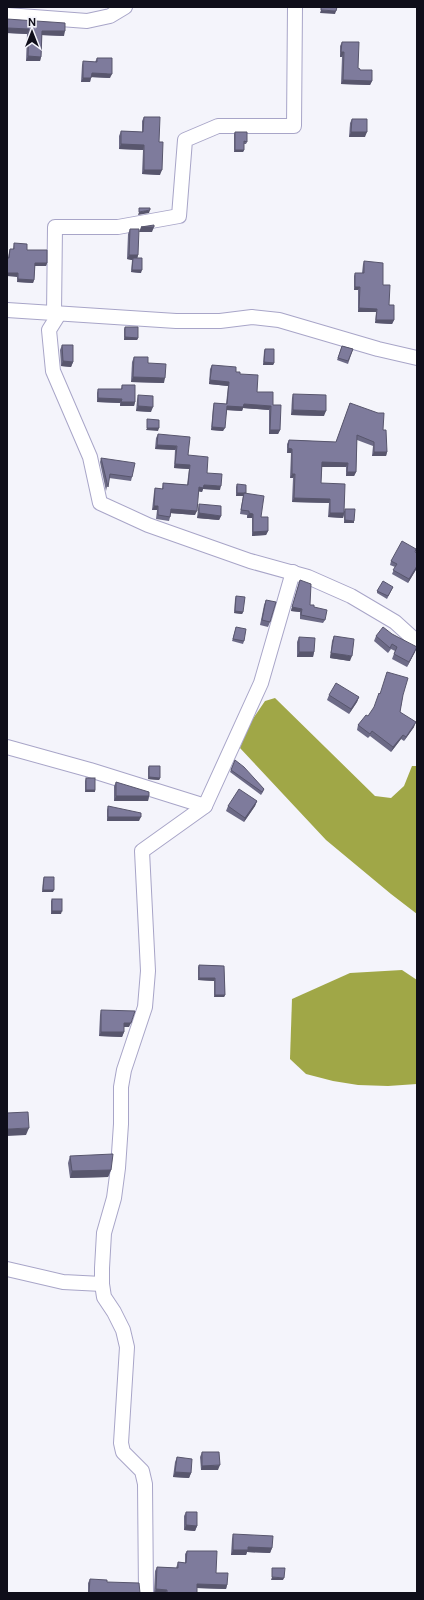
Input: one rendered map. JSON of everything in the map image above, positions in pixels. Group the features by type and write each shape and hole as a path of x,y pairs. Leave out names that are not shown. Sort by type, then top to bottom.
{"street":[{"path":"7,15 88,21 110,16 125,7"},
{"path":"295,7 294,126 218,126 185,140 179,216 118,227 55,227 57,314 49,330 53,371 90,457 100,503 163,530 250,561 308,577 351,596 395,622 417,642"},
{"path":"7,310 176,321 220,321 252,316 279,320 378,349 417,358"},
{"path":"146,1593 145,1484 142,1471 123,1452 121,1443 127,1347 123,1330 104,1297 102,1284 104,1233 114,1198 118,1168 121,1087 124,1070 145,1008 148,971 142,851 206,806 261,683 293,572"},
{"path":"7,747 90,770 206,806"},
{"path":"7,1269 63,1282 102,1284"}],"shaded area":[{"path":"275,698 375,796 391,798 404,786 412,766 417,766 417,914 326,840 240,748 248,726 265,701"},
{"path":"402,970 417,980 417,1084 388,1086 358,1085 333,1081 306,1074 290,1059 292,999 350,973"}],"building":[{"path":"321,7 337,7 336,11 321,10"},
{"path":"7,19 65,23 65,31 42,31 41,57 28,56 29,29 8,28 7,42"},
{"path":"342,42 359,42 358,68 360,70 372,70 372,81 343,80 344,52 341,52"},
{"path":"97,58 112,58 112,74 92,73 91,78 83,78 83,61 97,62"},
{"path":"144,117 160,117 159,142 163,142 162,170 144,170 144,145 121,144 121,131 143,132"},
{"path":"352,119 367,119 367,132 351,132"},
{"path":"235,132 247,132 247,142 244,141 244,150 235,150"},
{"path":"139,208 150,208 150,210 139,212"},
{"path":"154,225 154,227 141,227"},
{"path":"130,229 139,229 138,255 129,255"},
{"path":"14,243 27,244 27,250 47,250 47,263 35,263 34,280 18,279 18,273 7,273 7,258 9,258 10,249 14,249"},
{"path":"133,258 142,258 142,270 132,270"},
{"path":"364,261 383,263 383,285 390,285 389,305 394,305 394,320 376,320 377,309 359,308 360,287 355,287 355,273 364,273"},
{"path":"125,327 138,327 138,338 125,337"},
{"path":"62,345 73,345 73,362 63,361"},
{"path":"342,346 353,349 348,361 338,358"},
{"path":"265,349 274,349 274,363 264,362"},
{"path":"134,357 148,357 148,363 166,364 165,378 133,377"},
{"path":"212,365 236,367 236,372 240,372 240,374 258,375 257,392 273,392 273,405 281,405 280,430 270,430 271,406 244,404 243,407 227,406 225,428 212,427 214,403 227,404 229,382 210,380"},
{"path":"122,385 135,385 135,402 121,402 122,399 98,398 98,389 122,389"},
{"path":"293,394 326,395 326,411 293,410"},
{"path":"138,395 153,396 153,407 138,406"},
{"path":"350,403 378,413 384,413 383,430 386,430 387,452 374,452 374,442 357,435 356,472 347,472 348,463 322,462 321,483 345,484 344,513 330,513 330,499 294,498 295,474 292,474 292,449 288,448 289,440 336,442"},
{"path":"147,419 159,420 159,428 147,428"},
{"path":"158,434 190,437 188,455 208,457 207,473 222,474 221,486 204,485 203,488 199,487 197,511 171,509 170,517 158,515 158,506 154,506 155,488 163,489 163,483 188,485 190,465 175,464 177,446 157,445"},
{"path":"101,458 135,463 132,477 110,474 108,487"},
{"path":"237,484 246,485 246,493 237,493"},
{"path":"244,493 264,496 261,517 268,517 268,531 253,532 253,514 249,513 249,511 241,510"},
{"path":"199,504 221,506 221,516 199,513"},
{"path":"345,509 355,509 354,521 345,520"},
{"path":"402,541 416,549 415,552 417,553 417,566 409,579 393,570 397,564 391,561"},
{"path":"300,580 311,584 310,605 327,610 325,620 301,615 302,609 292,607"},
{"path":"383,581 393,587 388,596 377,591"},
{"path":"236,596 245,597 243,612 235,611"},
{"path":"266,600 276,602 270,622 262,620"},
{"path":"236,627 246,629 244,641 233,639"},
{"path":"383,627 392,634 417,647 409,662 394,654 397,647 392,644 390,648 376,636"},
{"path":"334,636 354,639 352,656 331,653"},
{"path":"299,637 315,638 314,652 299,652"},
{"path":"387,672 408,678 400,712 416,722 406,737 403,735 393,747 372,731 370,734 358,725 366,715 368,716 374,707"},
{"path":"336,683 359,697 351,709 329,695"},
{"path":"235,760 244,767 264,789 262,792 231,770"},
{"path":"149,766 160,766 160,778 149,777"},
{"path":"86,778 95,778 95,790 86,790"},
{"path":"116,782 149,792 149,796 116,796"},
{"path":"239,789 257,801 245,818 228,806"},
{"path":"108,806 141,813 141,817 108,817"},
{"path":"44,877 54,877 54,890 43,890"},
{"path":"52,899 62,899 62,911 52,911"},
{"path":"199,965 224,966 225,995 215,995 215,978 199,978"},
{"path":"101,1010 135,1011 131,1023 124,1023 124,1032 101,1032"},
{"path":"28,1112 29,1128 7,1129 7,1113"},
{"path":"113,1154 111,1170 72,1171 70,1156"},
{"path":"202,1452 219,1452 220,1465 202,1466"},
{"path":"177,1457 192,1459 191,1473 175,1472"},
{"path":"186,1512 197,1512 197,1526 186,1525"},
{"path":"233,1534 273,1536 272,1548 248,1547 248,1550 233,1550"},
{"path":"187,1551 217,1551 216,1573 228,1573 227,1585 197,1584 197,1593 167,1593 167,1590 156,1589 157,1567 178,1568 178,1562 186,1563"},
{"path":"272,1568 285,1568 284,1578 272,1577"},
{"path":"90,1579 107,1580 107,1582 139,1583 140,1593 89,1593"}]}
